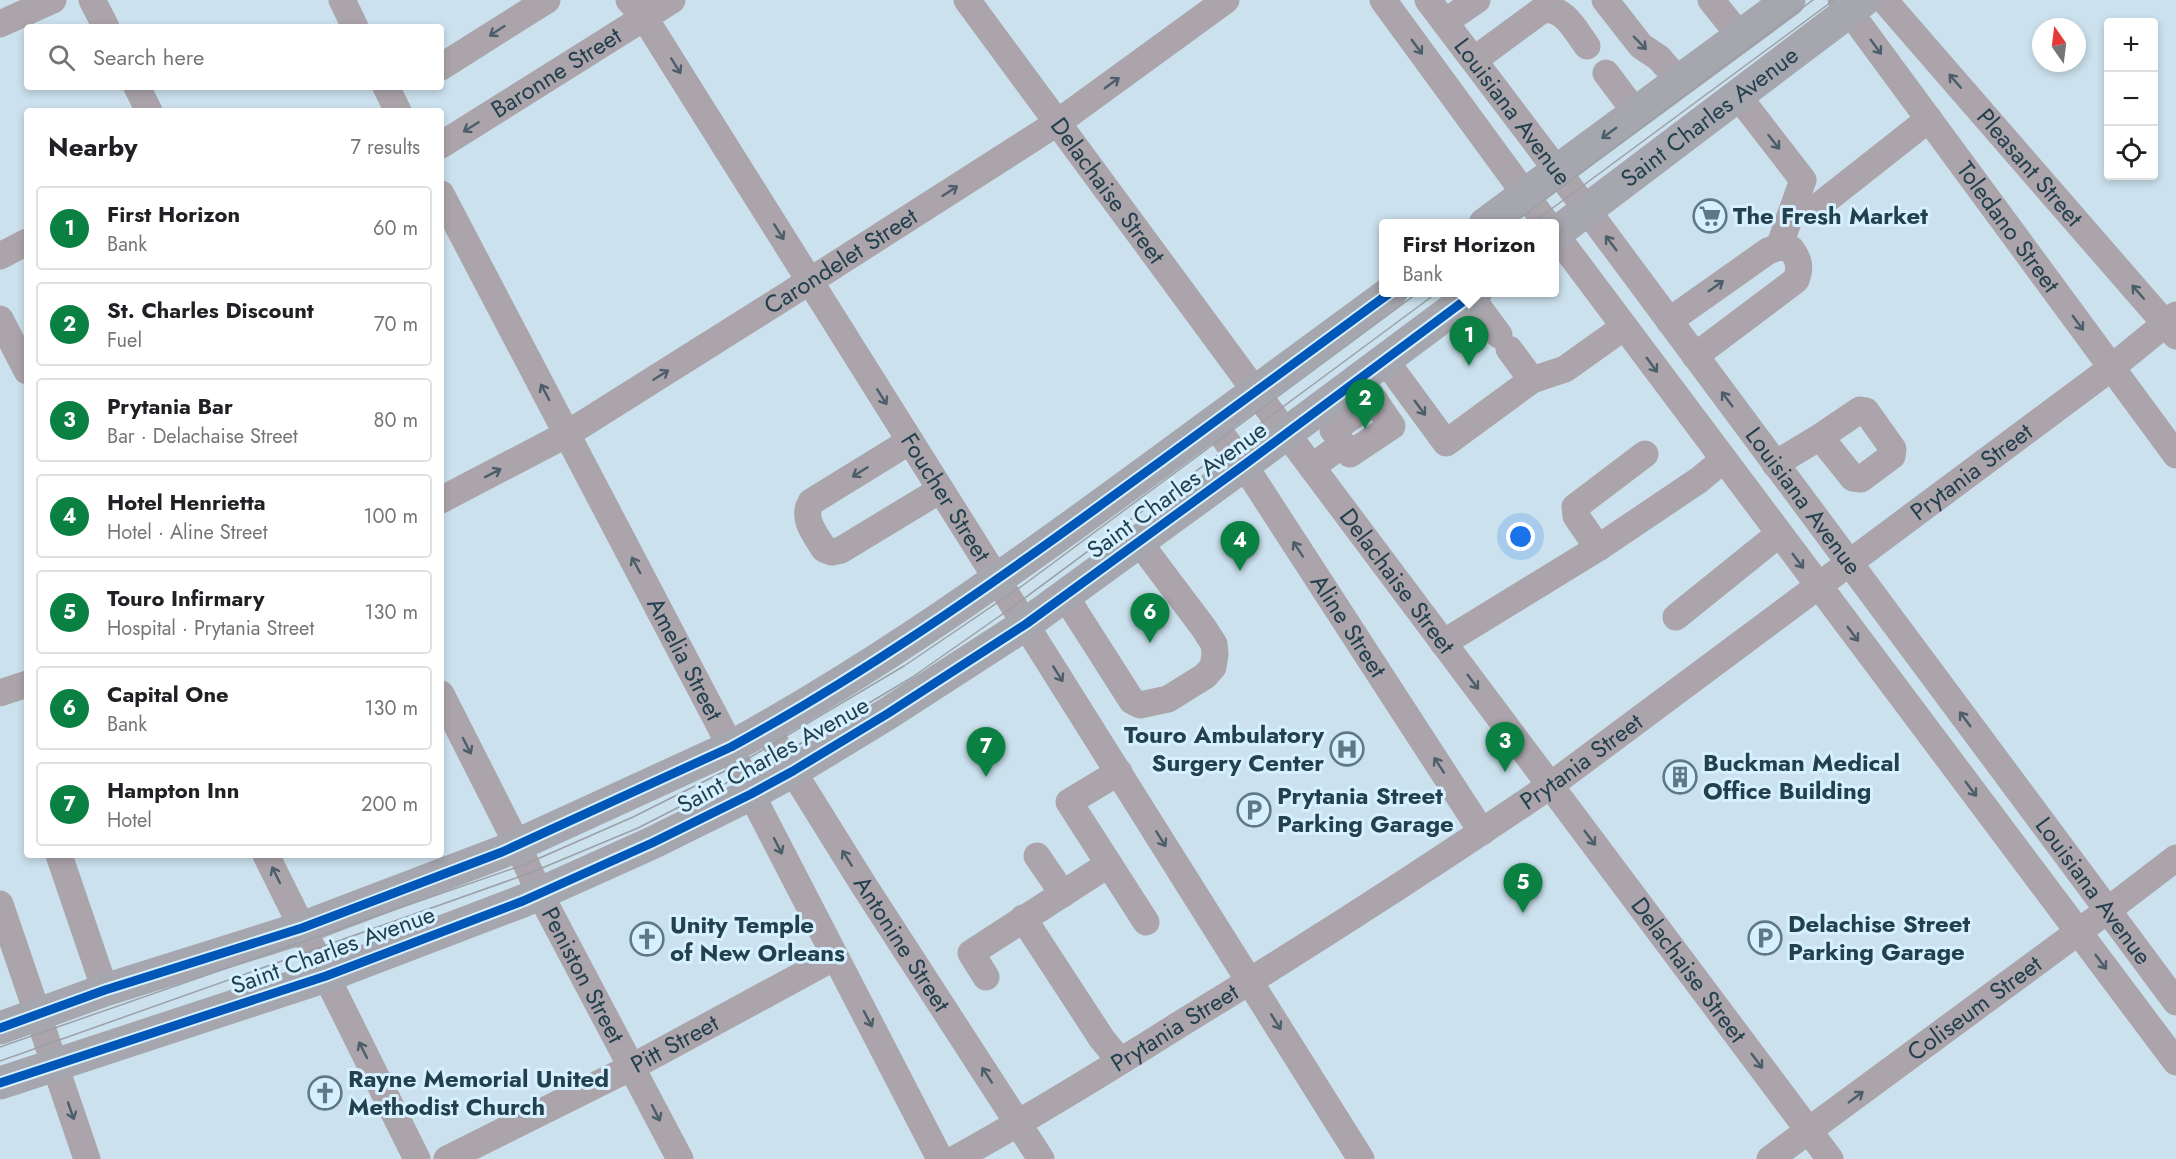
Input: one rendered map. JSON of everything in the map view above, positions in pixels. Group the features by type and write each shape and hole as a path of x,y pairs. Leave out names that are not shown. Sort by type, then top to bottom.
{"main road":[{"name":"Saint Charles Avenue","path":"1492,219 1789,0"},
{"name":"Saint Charles Avenue","path":"1559,230 1738,96 1852,4"},
{"name":"Saint Charles Avenue","path":"0,1028 105,990 302,928 518,846 731,747 889,652 996,581 1383,297"},
{"name":"Saint Charles Avenue","path":"0,1083 326,976 540,894 652,843 751,794 793,771 1026,624 1287,434 1332,428 1373,380 1472,297"}],"street":[{"path":"0,24 53,0"},
{"path":"92,0 104,24"},
{"path":"342,0 354,24"},
{"path":"444,65 547,0"},
{"name":"Baronne Street","path":"444,143 637,8 672,0"},
{"name":"Delachaise Street","path":"967,0 1287,434 1830,1159"},
{"name":"Carondelet Street","path":"444,498 567,434 810,281 1057,123 1226,0"},
{"name":"Louisiana Avenue","path":"1428,0 2176,1002"},
{"path":"1445,22 1477,0"},
{"path":"1605,0 1641,46 1659,58 1679,81"},
{"path":"1711,0 1740,36"},
{"name":"Pleasant Street","path":"1884,0 2173,325"},
{"name":"Louisiana Avenue","path":"1385,1 1544,219"},
{"name":"Toledano Street","path":"1852,4 1929,119 2176,455"},
{"name":"Foucher Street","path":"637,8 1361,1159"},
{"path":"1474,60 1542,10 1551,8 1561,12 1587,46"},
{"path":"1606,73 1636,113"},
{"path":"138,90 148,108"},
{"path":"1738,96 1803,180 1779,247"},
{"path":"1816,208 1929,119"},
{"name":"Amelia Street","path":"444,200 731,747 751,794 940,1159"},
{"name":"Louisiana Avenue","path":"1559,241 2176,1062"},
{"path":"0,256 24,244"},
{"path":"1669,321 1768,250 1779,247 1791,249 1798,259 1800,271 1796,280 1700,362 1673,393"},
{"path":"1475,297 1532,380"},
{"path":"0,319 19,363"},
{"name":"Prytania Street","path":"955,1159 1019,1124 1250,981 1551,785 2111,368 2173,325"},
{"path":"1373,380 1446,442 1532,380 1565,369 1624,327"},
{"path":"1312,467 1332,428 1350,454 1392,426 1373,380"},
{"name":"Aline Street","path":"1213,423 1244,465 1482,832"},
{"path":"1775,464 1820,437"},
{"path":"910,441 811,502 807,509 807,519 824,549 832,552 841,550 940,490"},
{"path":"1598,548 1575,516 1575,507 1645,454"},
{"path":"1443,643 1598,548 1699,480 1723,460"},
{"path":"1676,617 1779,534"},
{"path":"1065,596 1132,700 1140,705 1168,699 1205,676 1213,667 1214,644 1139,542"},
{"path":"0,693 24,685"},
{"name":"Peniston Street","path":"444,699 540,894 680,1159"},
{"name":"Antonine Street","path":"766,728 862,884 1041,1159"},
{"path":"1119,772 1069,802 1146,922"},
{"path":"1037,856 1063,894"},
{"path":"60,858 105,990"},
{"path":"267,858 417,1159"},
{"name":"Coliseum Street","path":"1770,1159 2176,858"},
{"path":"986,977 971,953 1109,864"},
{"path":"0,904 87,1159"},
{"path":"1023,918 1102,1039 1120,1061"},
{"name":"Pitt Street","path":"447,1159 632,1067 835,957"}],"tram line":[{"path":"1519,219 1813,0"},
{"path":"1538,219 1834,0"},
{"path":"0,1047 526,864 633,817 739,764 904,666 1022,586 1412,297"},
{"path":"0,1061 530,873 638,828 783,754 911,678 1014,606 1431,297"}],"cycle path":[{"path":"0,1028 105,990 302,928 502,852 731,747 872,663 1009,571 1384,297"},
{"path":"0,1083 326,976 523,901 652,843 751,794 887,714 1026,624 1469,297"}],"place":[{"name":"The Fresh Market","path":"1710,216"},
{"name":"First Horizon","path":"1469,366"},
{"name":"St. Charles Discount","path":"1365,429"},
{"name":"Hotel Henrietta","path":"1240,571"},
{"name":"Capital One","path":"1150,643"},
{"name":"Touro Ambulatory Surgery Center","path":"1347,749"},
{"name":"Prytania Bar","path":"1505,772"},
{"name":"Hampton Inn","path":"986,777"},
{"name":"Buckman Medical Office Building","path":"1680,777"},
{"name":"Prytania Street Parking Garage","path":"1254,810"},
{"name":"Touro Infirmary","path":"1523,913"},
{"name":"Delachise Street Parking Garage","path":"1765,938"},
{"name":"Unity Temple of New Orleans","path":"647,939"},
{"name":"Rayne Memorial United Methodist Church","path":"325,1093"}]}
